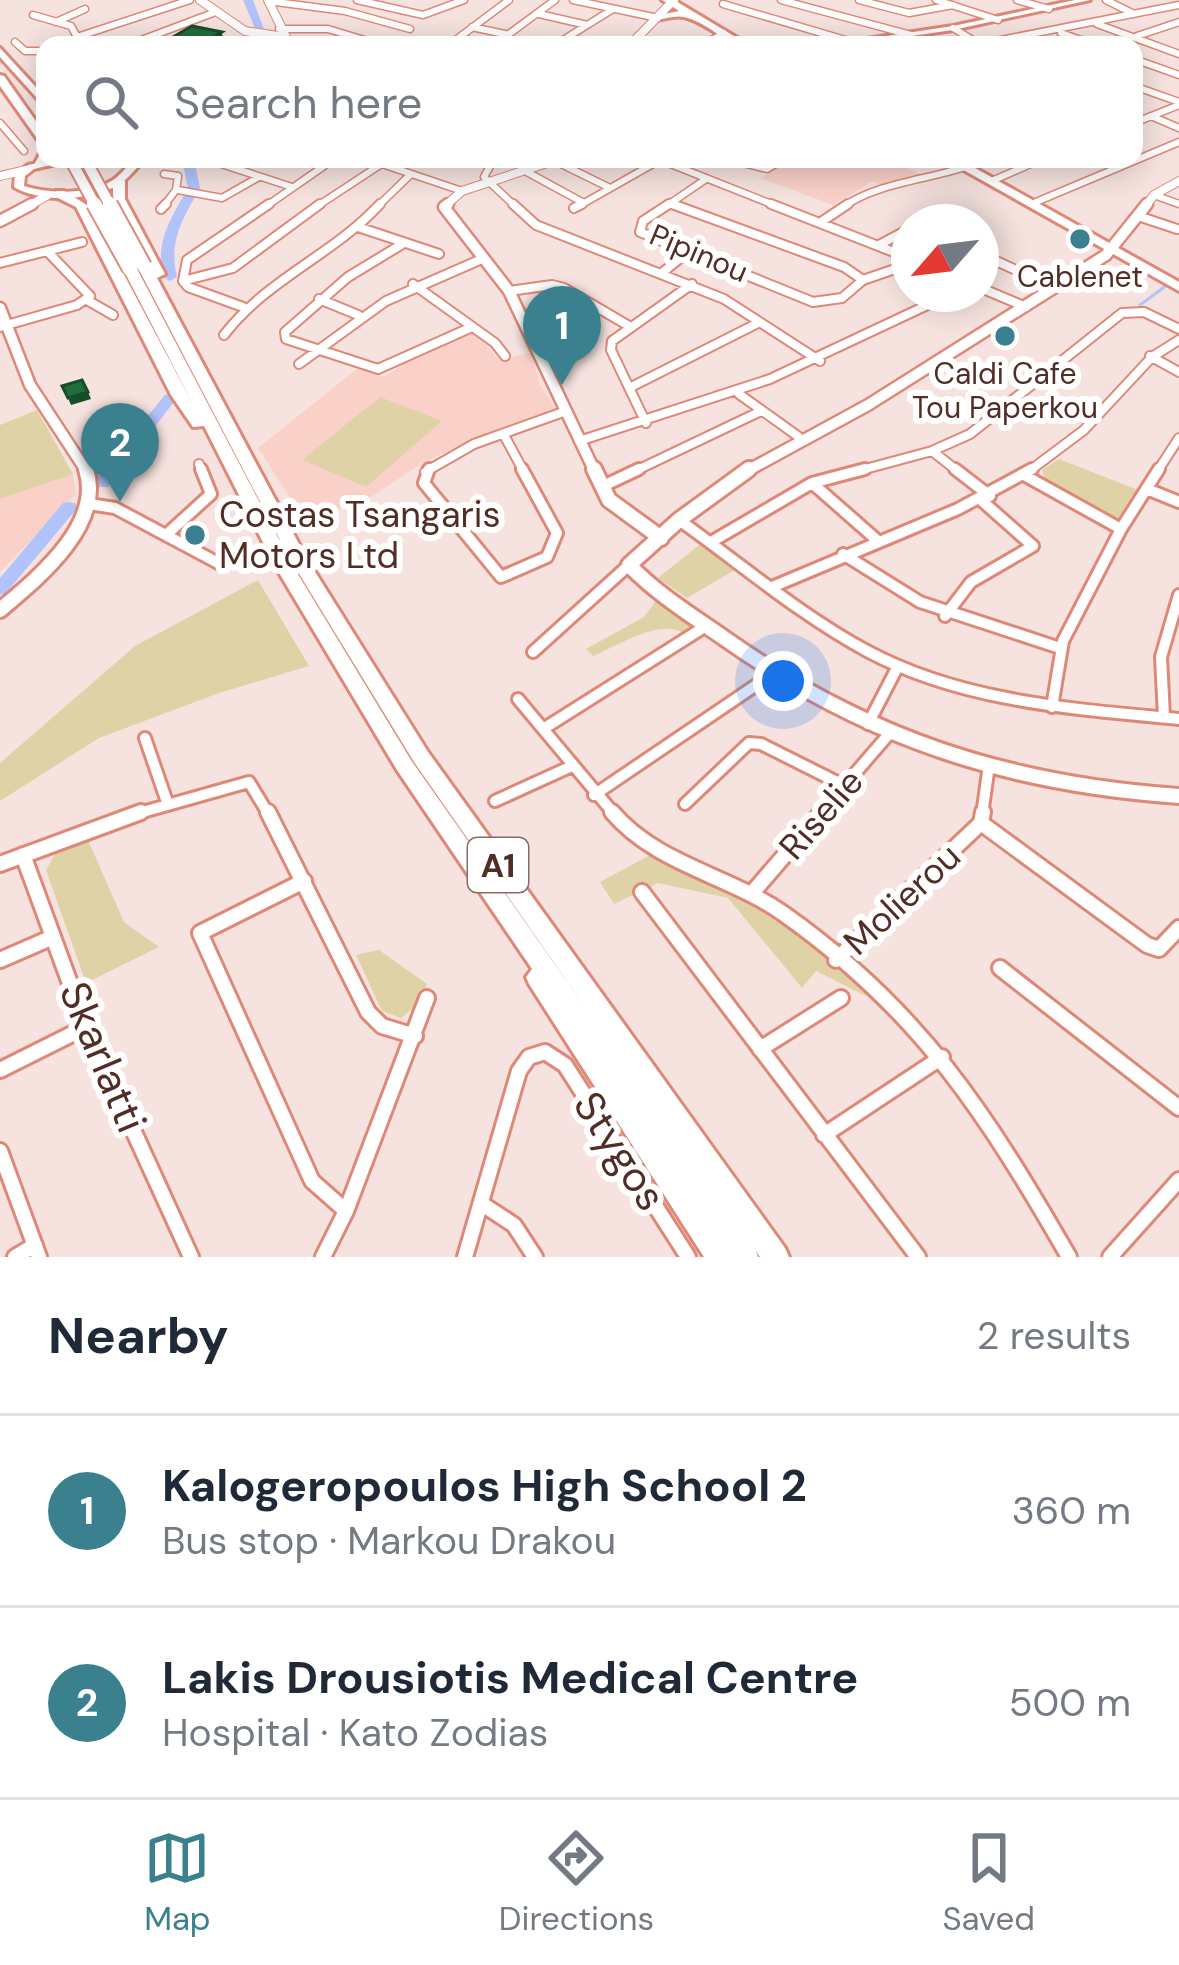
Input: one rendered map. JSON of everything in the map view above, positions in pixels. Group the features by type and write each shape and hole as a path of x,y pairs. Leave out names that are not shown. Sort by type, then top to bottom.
{"main road":[{"path":"673,1 730,36"},
{"path":"673,1 733,36"},
{"path":"923,36 1077,1"},
{"path":"658,18 672,13 694,16"},
{"path":"885,36 893,36"},
{"path":"0,40 36,79"},
{"path":"0,51 36,103"},
{"path":"0,65 36,105"},
{"path":"0,78 36,129"},
{"path":"36,164 18,180 21,189 81,206 178,395 235,459"},
{"name":"A1","path":"76,168 137,268"},
{"name":"A1","path":"89,168 235,459 404,765 741,1257"},
{"path":"121,168 119,200 193,339 235,459"},
{"path":"54,195 123,175 131,168"},
{"path":"969,168 1179,283"},
{"path":"970,168 1113,247"},
{"name":"A1","path":"235,459 421,757 776,1257"},
{"path":"404,765 452,847 719,1257"}],"street":[{"path":"89,36 190,0"},
{"path":"200,0 213,13 253,34 274,36"},
{"path":"268,0 345,11 410,29"},
{"path":"268,0 284,36"},
{"path":"357,0 415,16 436,16 464,0"},
{"path":"460,36 509,0"},
{"path":"472,27 509,35 555,0"},
{"path":"573,0 658,18"},
{"path":"781,0 889,35"},
{"path":"859,0 909,13 953,5"},
{"path":"936,0 998,20"},
{"path":"1017,0 1048,8"},
{"path":"1106,0 1134,14"},
{"path":"639,36 673,1"},
{"path":"723,4 823,36"},
{"path":"1035,36 1179,5"},
{"path":"56,22 85,9"},
{"path":"569,36 613,9"},
{"path":"1155,10 1179,22"},
{"path":"152,36 213,13"},
{"path":"538,14 586,25"},
{"path":"33,15 74,28 75,36"},
{"path":"1137,36 1179,22"},
{"path":"1096,24 1131,36"},
{"path":"287,36 313,27 350,36"},
{"path":"952,28 966,36"},
{"path":"1058,32 1069,36"},
{"path":"160,33 169,36"},
{"path":"719,36 724,33"},
{"path":"1143,40 1177,52"},
{"path":"15,42 25,50 36,51"},
{"path":"1143,62 1179,75"},
{"path":"1143,90 1179,104"},
{"path":"1143,119 1179,104"},
{"path":"1151,116 1179,128"},
{"path":"0,122 3,133 23,151"},
{"path":"1143,159 1176,146"},
{"path":"0,179 36,163"},
{"path":"230,168 292,188"},
{"path":"183,281 182,271 194,252 321,168"},
{"path":"183,281 233,268 338,190 376,168"},
{"path":"398,168 461,191"},
{"path":"488,168 484,173 490,183 536,225 692,284 820,361"},
{"path":"537,168 461,191 444,202 446,212 509,291 601,488 627,516 661,538"},
{"path":"572,168 608,188"},
{"path":"527,172 578,205 643,168"},
{"path":"680,168 891,250"},
{"path":"820,222 862,194 940,168"},
{"path":"994,180 1020,168"},
{"path":"1036,202 1121,168"},
{"path":"164,174 178,176 187,192"},
{"path":"224,335 243,307 358,226 386,191 410,174"},
{"path":"160,208 187,192 222,198 257,178"},
{"path":"0,179 21,189 0,218"},
{"name":"Pipinou","path":"706,179 643,221 640,232 813,302 839,301 863,280"},
{"path":"533,652 680,520 799,436 868,405 1055,288 1113,247 1154,195 1179,181"},
{"path":"0,218 54,195"},
{"path":"1154,195 1179,204"},
{"path":"672,204 785,242 863,280 891,270"},
{"path":"1138,216 1177,229"},
{"path":"358,226 439,254"},
{"path":"879,245 891,239"},
{"path":"0,263 82,242"},
{"path":"404,243 319,299 284,336 315,350 388,368 472,327"},
{"path":"179,249 194,252"},
{"path":"3,326 82,303 90,296 47,251"},
{"path":"663,272 689,251"},
{"path":"299,364 358,315 413,284 484,258"},
{"path":"999,262 1055,288"},
{"path":"183,281 205,296 243,307"},
{"path":"413,284 505,356"},
{"path":"646,423 611,350 612,341 692,284"},
{"path":"509,291 564,287 629,326"},
{"path":"999,295 1027,307"},
{"path":"319,299 358,315"},
{"path":"82,303 113,315"},
{"path":"0,308 3,326 37,396 77,453 90,481 89,503 63,546 0,610"},
{"path":"579,441 739,394 859,346 919,312"},
{"path":"711,542 812,483 932,452 970,434 1122,313 1144,312 1179,329"},
{"path":"629,388 758,323"},
{"path":"772,587 985,498 1024,475 1107,407 1150,356 1179,340"},
{"path":"1150,356 1179,372"},
{"path":"739,394 799,436"},
{"path":"503,435 557,533 547,556 501,578 424,483 425,472 437,462 503,435 566,411"},
{"path":"601,488 761,411"},
{"path":"1052,707 1060,649 1121,529 1179,438"},
{"path":"932,452 1033,546 980,573 961,589 945,616"},
{"path":"166,535 212,494 199,464"},
{"path":"1024,475 1121,529"},
{"path":"812,483 878,541"},
{"path":"1147,489 1179,502"},
{"path":"89,503 115,508 220,564"},
{"path":"680,520 833,630 898,666 971,690 1052,707 1179,719"},
{"path":"843,554 897,594 945,616 1060,649"},
{"path":"629,565 771,675 889,734 988,772 1072,787 1179,796"},
{"path":"1164,717 1161,657 1179,595"},
{"path":"543,729 706,626"},
{"path":"868,724 898,666"},
{"path":"594,795 771,675"},
{"path":"518,700 629,832 660,853 752,893 901,1012 942,1057 1000,1138 1069,1257"},
{"name":"Riselie","path":"752,893 889,734"},
{"path":"145,739 167,802"},
{"path":"685,804 749,743 761,744 847,788"},
{"path":"495,801 572,766"},
{"name":"Molierou","path":"836,960 981,824 988,772"},
{"path":"0,864 167,802 249,782 368,1012 382,1026 415,1036"},
{"path":"981,824 1147,945 1159,950 1179,928"},
{"name":"Skarlatti","path":"22,855 86,1027 190,1257"},
{"path":"304,881 200,933 312,1181 346,1211"},
{"path":"642,892 918,1257"},
{"path":"0,960 52,937"},
{"path":"1000,968 1179,1108"},
{"path":"322,1257 346,1211 427,998"},
{"path":"760,1049 841,998"},
{"path":"0,1070 86,1027"},
{"name":"Stygos","path":"482,1204 518,1071 529,1057 545,1052 566,1066 688,1257"},
{"path":"824,1135 942,1057"},
{"path":"2,1160 37,1251 15,1257"},
{"path":"1110,1257 1179,1181"},
{"path":"466,1257 482,1204 502,1212 520,1229 535,1257"}],"shaded area":[{"path":"778,168 907,168 927,177 881,185 873,181 833,205 760,178"},
{"path":"476,334 499,360 531,353 540,385 555,408 425,461 365,501 335,510 295,505 258,448 358,368 384,377 422,352"},
{"path":"380,397 442,421 366,487 302,460"},
{"path":"37,410 73,474 0,499 0,425"},
{"path":"1059,459 1138,490 1122,517 1111,520 1045,480 1042,470"},
{"path":"73,474 76,494 0,572 0,499"},
{"path":"704,541 740,567 687,598 658,578"},
{"path":"258,580 309,666 219,693 99,738 0,801 0,763 135,646"},
{"path":"659,596 694,623 688,635 665,629 628,639 593,656 586,649 644,617"},
{"path":"88,840 124,922 159,947 86,983 46,870 56,853"},
{"path":"652,854 779,915 878,1002 816,971 802,988 728,898 658,883 614,904 600,882"},
{"path":"379,950 427,984 421,1002 401,1018 382,1011 356,955"}],"building":[{"path":"192,26 222,32 215,36 175,36"},
{"path":"82,380 88,392 68,398 62,386"}],"waterway":[{"path":"248,0 262,33"},
{"path":"170,277 168,241 194,188 190,168"},
{"path":"1140,305 1167,285"},
{"path":"102,483 170,398"},
{"path":"0,589 69,507"}],"place":[{"name":"Cablenet","path":"1080,239"},
{"name":"Caldi Cafe Tou Paperkou","path":"1005,336"},
{"name":"Kalogeropoulos High School 2","path":"562,385"},
{"name":"Lakis Drousiotis Medical Centre","path":"120,502"},
{"name":"Costas Tsangaris Motors Ltd","path":"195,535"}]}
